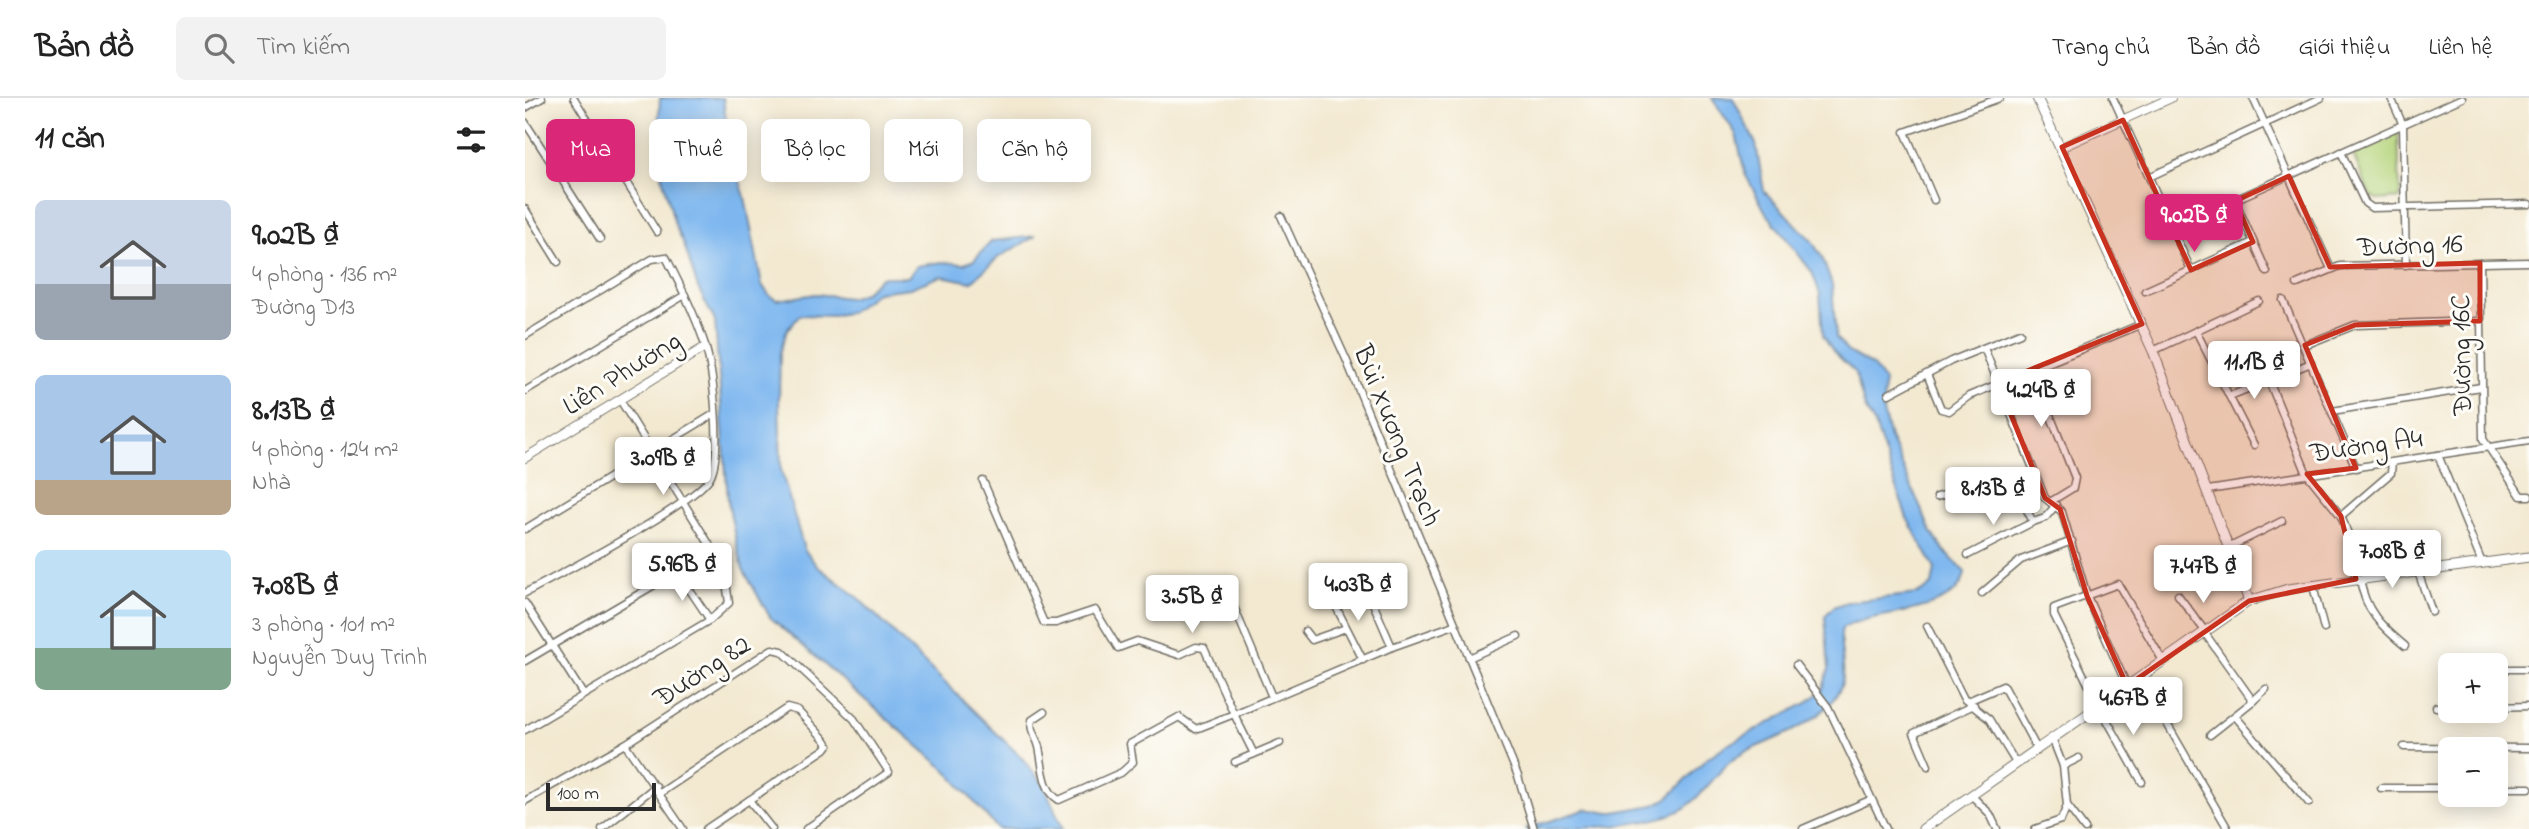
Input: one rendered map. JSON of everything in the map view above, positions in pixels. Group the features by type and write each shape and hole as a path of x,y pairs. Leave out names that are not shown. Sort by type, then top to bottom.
{"main road":[{"path":"2037,98 2142,324 2249,601"},
{"path":"1923,829 2249,601 2313,586 2529,557"}],"street":[{"path":"525,108 542,98"},
{"path":"574,98 657,232"},
{"path":"1934,200 1905,132 2000,98"},
{"path":"2113,98 2191,270"},
{"path":"2061,147 2171,98"},
{"path":"2253,98 2331,269"},
{"path":"2149,177 2321,98"},
{"path":"2391,98 2403,125 2406,265"},
{"path":"2172,228 2462,98"},
{"path":"525,121 600,239"},
{"path":"2341,152 2367,205 2405,208 2529,204"},
{"path":"2235,201 2267,272"},
{"path":"525,209 558,262"},
{"name":"Bùi Xương Trạch","path":"1281,216 1346,359 1518,776 1533,827"},
{"path":"2145,291 2253,242"},
{"path":"525,336 659,256 666,257 685,295 705,347 715,455 711,477 681,502 590,558 525,593"},
{"name":"Đường 16","path":"2297,284 2331,269 2529,261"},
{"name":"Đường 16C","path":"2480,263 2481,387 2486,446"},
{"path":"525,391 685,295"},
{"path":"2283,300 2305,345 2355,468"},
{"path":"2153,351 2259,301"},
{"path":"2305,345 2355,325 2480,321"},
{"path":"1927,374 1945,411 1998,383 2142,324"},
{"path":"2196,331 2254,445"},
{"path":"1889,394 2020,333"},
{"name":"Liên Phường","path":"525,458 705,347"},
{"path":"1984,348 2045,498 2062,512 2087,596 2127,686"},
{"path":"2230,396 2311,363"},
{"path":"1968,555 2045,518 2053,503 2073,488 2075,478 2032,369"},
{"path":"2269,381 2307,474 2341,516 2351,541 2362,595 2373,618 2405,646"},
{"path":"2332,411 2481,387"},
{"path":"525,730 710,621 722,613 729,603 727,576 619,400"},
{"path":"525,529 713,414"},
{"name":"Đường A4","path":"2208,490 2529,441"},
{"path":"2486,446 2521,496 2529,496"},
{"path":"2438,455 2482,563"},
{"path":"2341,516 2391,473 2392,462"},
{"path":"1937,496 2009,475 2033,522"},
{"path":"983,481 1044,623 1056,623 1092,610 1097,612 1118,648 1137,641 1179,655 1204,648 1254,754"},
{"path":"2230,547 2282,521"},
{"path":"1982,593 2021,560 2072,541"},
{"path":"525,661 712,551"},
{"path":"677,571 710,621"},
{"path":"2418,572 2432,612"},
{"path":"2142,782 2099,706 2053,610 2115,584 2120,586 2163,661"},
{"path":"2313,586 2324,629"},
{"path":"1366,587 1392,647"},
{"path":"2178,595 2253,701"},
{"path":"1331,597 1363,660"},
{"path":"525,603 583,694"},
{"path":"1234,607 1272,697"},
{"path":"1044,712 1031,720 1031,730 1039,748 1042,772 1052,795 1059,800 1122,772 1133,762 1130,744 1179,717 1196,729 1392,647 1454,625"},
{"path":"1927,626 1971,703 1989,719 2016,763"},
{"path":"1305,631 1312,640 1346,628"},
{"path":"1469,659 1518,636"},
{"name":"Đường 82","path":"525,801 625,744 772,649 782,651 854,719 890,772 806,829"},
{"path":"1796,665 1830,709 1870,800 1886,829"},
{"path":"2508,669 2529,669"},
{"path":"2140,677 2228,829"},
{"path":"1928,766 1914,733 2003,686 2037,749"},
{"path":"2210,735 2266,689"},
{"path":"2508,707 2529,706"},
{"path":"602,829 658,790 792,707 828,745 706,829"},
{"path":"2235,716 2309,803"},
{"path":"2039,828 2061,820 2067,805 2063,766 2052,738"},
{"path":"1235,762 1280,743"},
{"path":"625,744 683,829"},
{"path":"2404,747 2529,748"},
{"path":"2063,766 2080,758"},
{"path":"2381,788 2438,788"},
{"path":"2508,788 2529,788"},
{"path":"1971,795 1990,814 1997,829"},
{"path":"749,800 772,829"},
{"path":"1803,829 1870,800"},
{"path":"2067,805 2085,829"}],"highlighted area":[{"path":"2123,120 2191,270 2253,242 2235,201 2289,176 2330,267 2480,263 2480,321 2355,325 2305,345 2356,468 2307,474 2341,516 2356,579 2249,601 2127,686 2087,596 2060,509 2045,498 1998,383 2142,324 2062,147"}],"green space":[{"path":"2398,131 2400,198 2378,200 2370,196 2353,154"}],"water":[{"path":"660,98 723,98 726,119 659,119"},
{"path":"1712,98 1733,98 1756,144 1764,191 1811,240 1822,257 1832,285 1836,337 1847,351 1873,366 1884,381 1883,412 1890,438 1931,531 1946,553 1965,572 1959,587 1931,605 1855,622 1842,628 1843,679 1834,699 1824,710 1800,727 1738,756 1685,808 1670,815 1630,824 1525,829 1587,809 1609,813 1654,805 1668,798 1706,759 1725,746 1805,704 1822,691 1829,669 1825,616 1833,607 1847,602 1917,594 1932,585 1935,569 1907,518 1875,425 1865,408 1855,372 1833,351 1823,335 1820,294 1812,272 1765,211 1745,174 1736,134"},
{"path":"664,182 740,182 762,285 770,296 777,300 816,294 849,298 864,293 881,277 908,277 917,266 942,262 964,264 974,260 992,241 1036,236 999,257 971,282 941,276 910,288 877,292 851,312 831,316 800,315 787,330 780,352 781,470 804,549 817,566 856,596 1021,757 1044,785 1063,829 998,829 947,771 770,617 743,569 728,501 715,321 698,288 675,225"}]}
